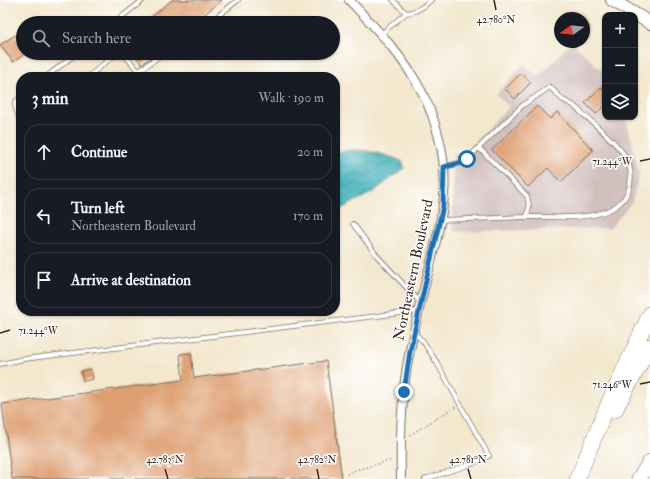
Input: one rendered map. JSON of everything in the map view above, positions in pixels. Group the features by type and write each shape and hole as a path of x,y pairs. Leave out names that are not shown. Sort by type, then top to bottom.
{"highway":[{"path":"578,479 610,400 650,314"},
{"path":"578,479 650,346"},
{"path":"639,479 650,462"}],"main road":[{"path":"612,0 650,23"}],"street":[{"name":"Northeastern Boulevard","path":"349,0 399,55 422,92 437,132 444,167 444,193 440,220 419,306 406,374 402,414 401,479"}],"lane":[{"path":"123,16 143,0"},
{"path":"218,16 238,0"},
{"path":"393,0 406,13"},
{"path":"381,34 406,13 422,8 431,0"},
{"path":"52,72 67,60"},
{"path":"94,72 109,60"},
{"path":"129,60 139,72 155,60"},
{"path":"440,220 596,215 616,207 625,197 630,185 630,170 624,156 573,105 563,100 550,86 523,105 463,161 444,167"},
{"path":"478,148 527,196 529,206 527,217"},
{"path":"353,224 378,257 419,306"},
{"path":"0,364 24,359 419,306"},
{"path":"414,332 423,340 437,363 489,456 469,465 425,479"}],"path":[{"path":"410,435 449,410"},
{"path":"347,474 392,460"}],"shaded area":[{"path":"566,48 578,48 602,71 602,120 627,120 639,174 632,202 610,228 453,232 453,155 466,152 509,107 496,94 524,64 538,77"}],"water":[{"path":"357,150 377,153 403,162 404,168 373,192 340,209 340,152"}],"building":[{"path":"172,0 222,0 203,16 153,16"},
{"path":"15,35 16,60 13,62 0,45"},
{"path":"139,60 148,60 142,64"},
{"path":"521,73 531,82 515,99 505,89"},
{"path":"601,87 602,88 602,108 596,114 585,103"},
{"path":"537,106 550,119 557,112 593,150 561,182 548,168 528,187 492,150"},
{"path":"191,353 194,378 326,361 342,479 12,479 2,404 183,380 180,354"},
{"path":"91,369 93,379 83,381 81,371"}],"route":[{"path":"404,392 418,311 443,206 444,167 460,163 467,159"}]}
